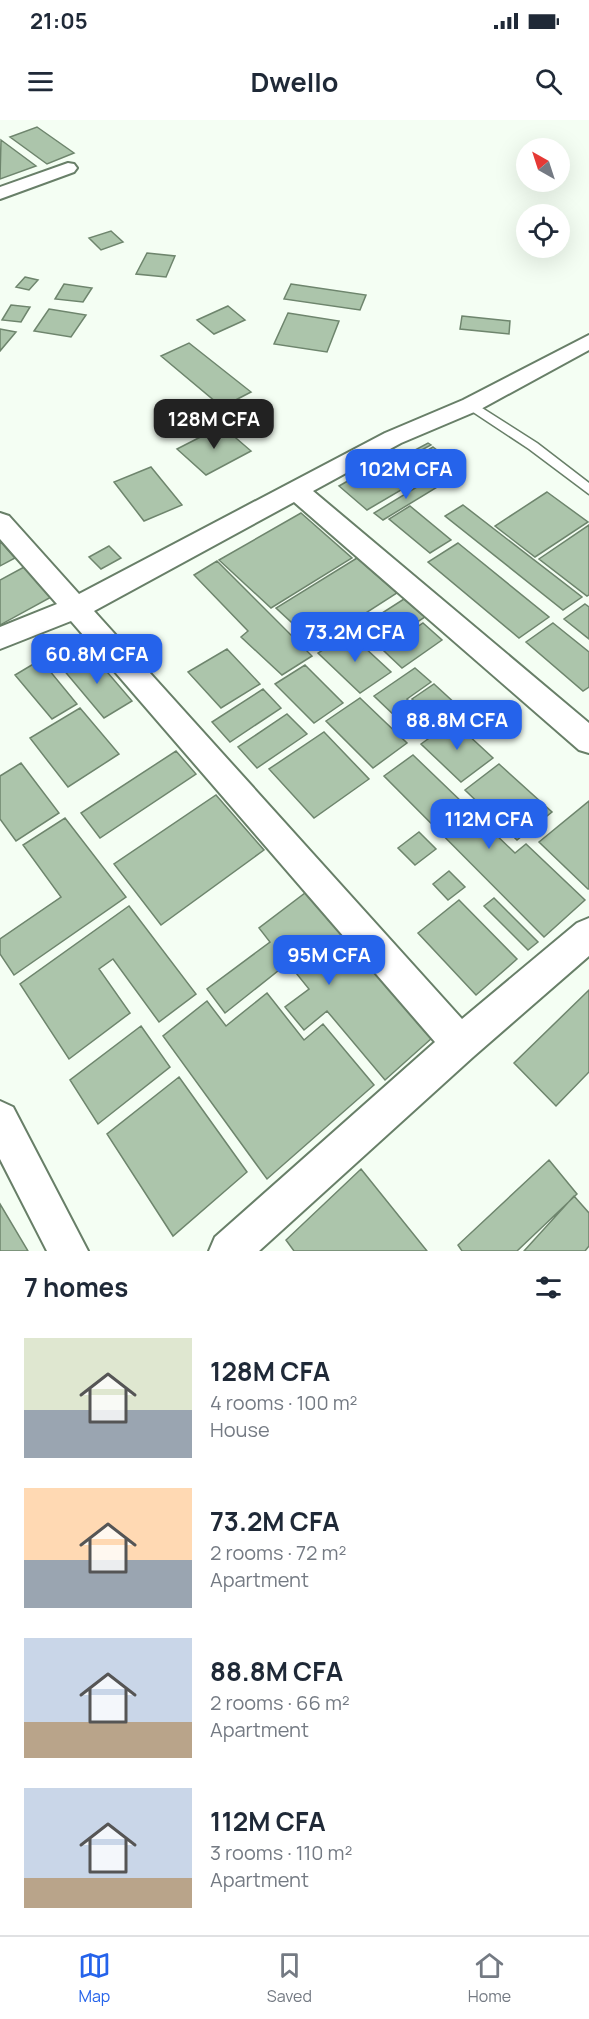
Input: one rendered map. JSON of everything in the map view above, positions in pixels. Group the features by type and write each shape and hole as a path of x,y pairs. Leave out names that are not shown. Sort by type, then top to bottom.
{"street":[{"path":"0,193 68,168"},
{"path":"0,638 76,608 295,489 393,438 471,405 589,341"},
{"path":"295,489 589,741"},
{"path":"0,522 460,1044"},
{"path":"229,1251 460,1044 589,934"},
{"path":"0,1120 68,1251"}],"lane":[{"path":"471,405 533,446 589,490"}],"building":[{"path":"37,127 74,153 47,164 10,137"},
{"path":"1,140 36,166 0,179"},
{"path":"111,231 123,242 101,250 89,238"},
{"path":"147,253 175,256 166,277 136,274"},
{"path":"25,277 38,280 29,290 16,287"},
{"path":"64,284 92,288 83,302 55,299"},
{"path":"291,284 366,295 360,310 284,299"},
{"path":"11,305 30,307 21,322 2,320"},
{"path":"228,306 245,320 214,334 197,320"},
{"path":"49,309 86,315 71,337 34,331"},
{"path":"288,313 339,321 327,352 274,344"},
{"path":"462,316 510,321 509,334 460,329"},
{"path":"0,329 16,332 0,351"},
{"path":"189,343 251,392 222,407 161,356"},
{"path":"222,426 251,451 206,475 177,449"},
{"path":"428,443 431,445 405,459 425,476 367,510 339,486 369,469 366,467 382,457 385,460 397,453 402,457"},
{"path":"433,447 454,463 433,474 413,459"},
{"path":"151,467 182,505 144,521 114,482"},
{"path":"430,479 439,486 383,520 374,513"},
{"path":"547,492 588,522 535,557 495,526"},
{"path":"463,505 582,597 563,610 445,516"},
{"path":"410,506 451,540 430,553 389,519"},
{"path":"301,513 352,558 271,608 219,560"},
{"path":"589,525 589,595 587,596 539,559"},
{"path":"0,541 15,558 0,566"},
{"path":"458,543 549,617 519,638 428,562"},
{"path":"109,546 121,558 101,569 89,557"},
{"path":"357,558 397,593 316,645 276,608"},
{"path":"217,561 312,656 282,675 241,637 248,631 194,575"},
{"path":"26,566 53,596 0,625 0,580"},
{"path":"404,599 425,617 378,648 357,629"},
{"path":"585,604 589,607 589,639 564,619"},
{"path":"423,623 442,640 402,668 383,650"},
{"path":"553,623 589,652 589,687 583,691 526,642"},
{"path":"349,633 391,672 360,693 318,653"},
{"path":"82,635 92,645 49,670 77,704 52,719 15,675"},
{"path":"227,649 260,684 221,708 188,672"},
{"path":"90,652 132,701 104,718 62,668"},
{"path":"305,665 343,703 314,723 275,684"},
{"path":"415,668 431,682 407,699 434,724 416,736 374,696"},
{"path":"434,684 459,707 438,722 412,699"},
{"path":"263,689 281,708 230,742 212,722"},
{"path":"360,698 407,743 373,768 326,721"},
{"path":"80,708 119,754 68,787 30,738"},
{"path":"287,714 307,734 257,768 238,747"},
{"path":"453,721 493,758 461,782 421,744"},
{"path":"324,732 369,779 314,818 269,769"},
{"path":"176,751 196,774 100,838 81,813"},
{"path":"413,755 515,853 526,844 585,900 544,937 384,776"},
{"path":"21,763 59,813 16,841 0,819 0,776"},
{"path":"499,764 552,812 517,840 465,790"},
{"path":"216,795 264,850 161,925 114,864"},
{"path":"589,801 589,889 588,889 539,842"},
{"path":"65,818 126,897 14,975 0,954 0,939 61,897 23,845"},
{"path":"419,832 436,849 415,865 398,848"},
{"path":"449,871 465,887 448,900 433,884"},
{"path":"305,893 432,1038 385,1080 327,1011 304,1030 285,1007 309,989 288,963 225,1013 207,989 270,942 259,928"},
{"path":"494,898 538,942 528,950 484,906"},
{"path":"459,900 517,959 476,995 418,933"},
{"path":"129,906 196,994 159,1022 113,959 99,969 130,1013 69,1059 20,984"},
{"path":"589,990 589,1072 556,1106 514,1063"},
{"path":"267,993 304,1040 323,1024 374,1085 267,1179 163,1036 207,1001 226,1026"},
{"path":"141,1026 170,1067 98,1124 70,1080"},
{"path":"179,1077 247,1172 173,1236 107,1134"},
{"path":"549,1160 577,1194 517,1251 462,1251 458,1245"},
{"path":"361,1169 427,1251 294,1251 286,1240"},
{"path":"574,1196 589,1213 589,1246 585,1251 524,1251"},
{"path":"0,1204 28,1251 0,1251"}]}
